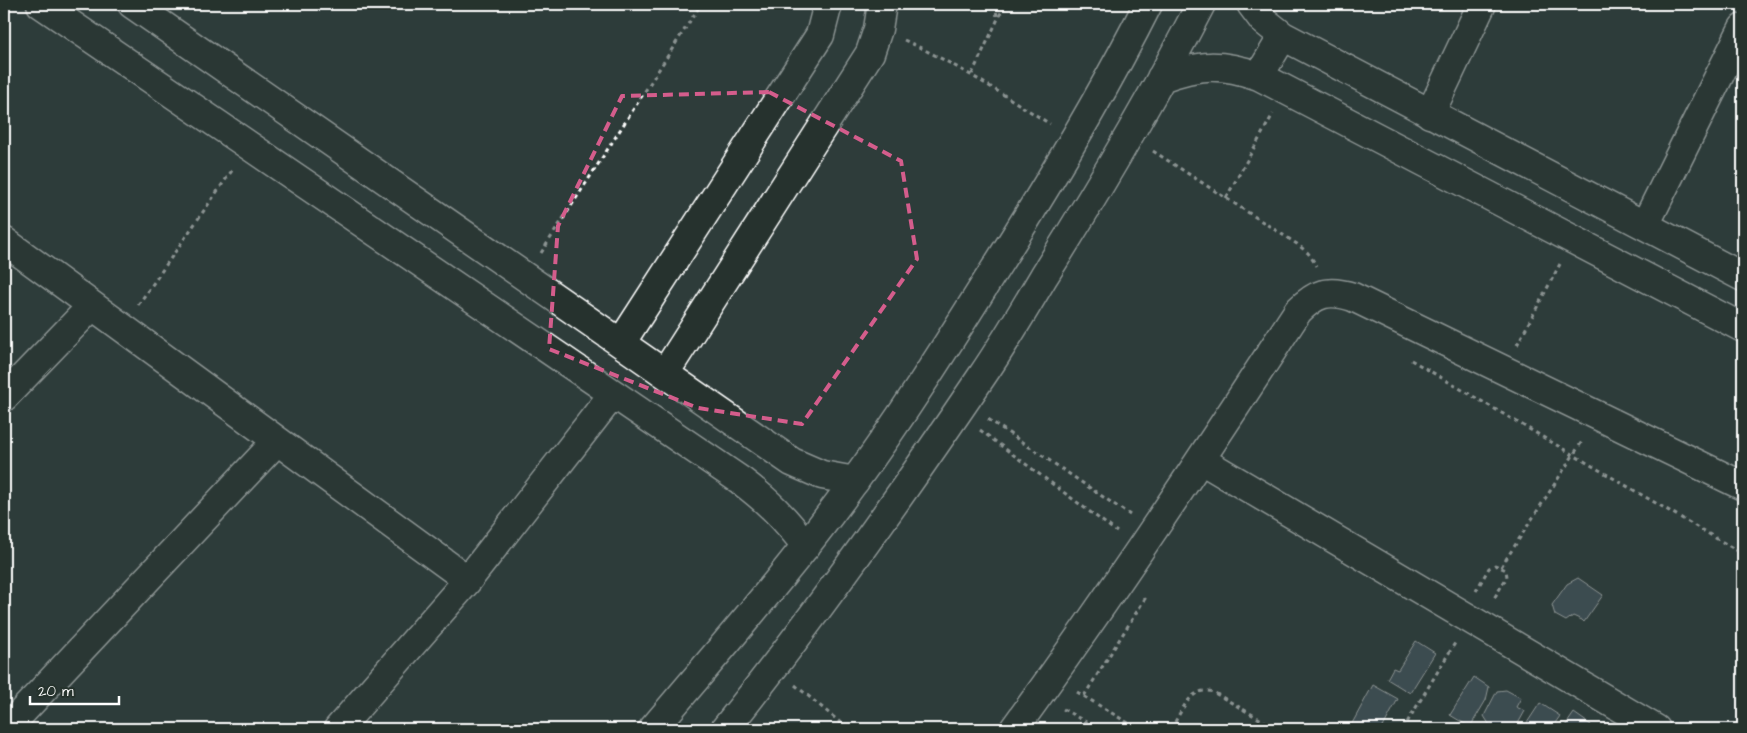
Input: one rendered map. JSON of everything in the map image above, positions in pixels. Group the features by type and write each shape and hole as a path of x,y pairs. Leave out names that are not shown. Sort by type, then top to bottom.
{"street":[{"path":"41,4 765,498 787,521 806,546"},
{"path":"132,4 792,462 822,475 855,482"},
{"path":"621,343 820,35 828,4"},
{"path":"654,729 806,546 855,482 951,338 1034,207 1119,61 1148,4"},
{"path":"725,729 774,667 885,518 983,375 1070,236 1129,136 1201,4"},
{"path":"1251,4 1263,20 1283,36 1743,277"},
{"path":"1430,114 1482,4"},
{"path":"665,373 870,53 880,16"},
{"path":"1646,225 1743,28"},
{"path":"1259,76 1283,36"},
{"path":"1161,78 1185,69 1210,66 1235,68 1259,76 1743,328"},
{"path":"4,241 468,580"},
{"path":"1014,729 1201,460 1298,311 1308,300 1322,293 1338,292 1353,296 1743,486"},
{"path":"4,397 92,306"},
{"path":"338,729 468,580 613,394"},
{"path":"6,729 277,442"},
{"path":"1201,460 1656,729"}],"path":[{"path":"526,277 701,4"},
{"path":"996,4 997,21"},
{"path":"972,74 1005,4"},
{"path":"880,16 936,55 972,74 1074,139"},
{"path":"1226,198 1286,90"},
{"path":"1129,136 1297,244 1317,265 1322,293"},
{"path":"122,328 250,146"},
{"path":"1504,370 1573,239"},
{"path":"1407,357 1743,554"},
{"path":"960,408 1146,540"},
{"path":"960,408 1146,540"},
{"path":"1501,567 1598,416"},
{"path":"1403,729 1470,619 1507,577 1506,570 1495,565 1489,568 1470,619"},
{"path":"774,667 848,729"},
{"path":"1046,685 1098,729"},
{"path":"1046,685 1138,729"},
{"path":"1171,729 1191,696 1205,690 1213,692 1277,729"},
{"path":"1174,724 1182,729"}],"highlighted area":[{"path":"769,92 901,161 917,259 802,424 698,408 549,349 558,226 622,96"}],"building":[{"path":"1578,578 1603,595 1584,622 1573,616 1566,621 1555,615 1552,605 1567,584"},
{"path":"1416,641 1435,653 1410,693 1387,679 1393,668 1398,670"},
{"path":"1474,677 1489,687 1486,700 1470,727 1450,715"},
{"path":"1373,685 1398,699 1382,729 1349,729"},
{"path":"1506,690 1521,698 1516,707 1525,711 1515,729 1487,729 1489,724 1484,716 1497,691"},
{"path":"1540,703 1560,716 1551,729 1523,729"},
{"path":"1574,713 1591,725 1590,729 1563,729"}]}
